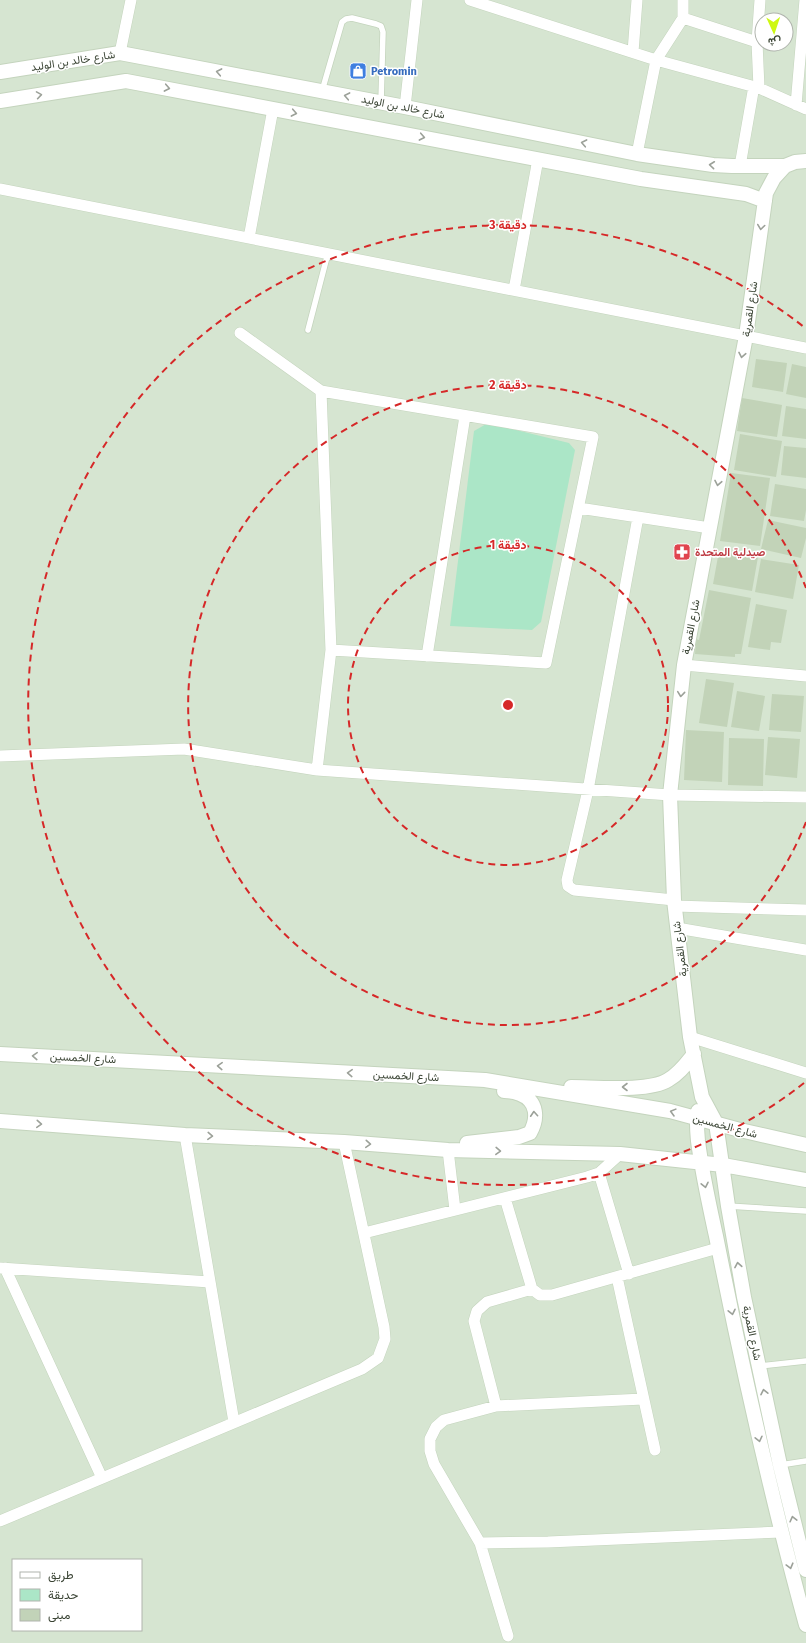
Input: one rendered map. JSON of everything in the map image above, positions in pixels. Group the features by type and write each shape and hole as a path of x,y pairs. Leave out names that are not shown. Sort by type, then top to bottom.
{"street":[{"path":"120,53 131,0"},
{"path":"406,107 417,0"},
{"path":"470,0 656,60 757,87 801,107 805,0"},
{"path":"633,52 637,0"},
{"path":"637,154 656,60 683,18 683,0"},
{"path":"759,12 760,0"},
{"path":"683,18 754,41"},
{"path":"740,166 757,87 757,52"},
{"name":"شارع خالد بن الوليد","path":"0,72 120,53 381,102 637,154 713,166 784,166 795,162 806,161"},
{"path":"0,100 126,81 641,179 746,194 765,201"},
{"path":"249,238 273,108"},
{"path":"514,290 538,159"},
{"name":"شارع القمرية","path":"784,166 774,178 766,193 746,336 684,665 670,796 674,903 690,1037 702,1097 716,1123 728,1206 759,1366 780,1465 805,1561"},
{"path":"0,189 806,348"},
{"path":"240,333 322,391 593,437 546,663 331,650"},
{"path":"317,770 331,650 322,391"},
{"path":"427,656 465,416"},
{"path":"578,508 710,528"},
{"path":"638,517 588,790 567,880 568,886 574,890 674,903 806,910"},
{"path":"684,665 806,674"},
{"path":"0,756 184,749 317,770 670,796 806,797"},
{"path":"677,928 806,950"},
{"path":"690,1037 806,1073"},
{"name":"شارع الخمسين","path":"0,1054 485,1080 670,1111 696,1119 806,1145"},
{"path":"532,1087 647,1087 667,1081 682,1070 694,1054"},
{"path":"777,1064 806,1067"},
{"path":"429,1148 519,1137 530,1134 535,1125 534,1105 520,1094 432,1077"},
{"name":"شارع القمرية","path":"696,1119 702,1097"},
{"path":"696,1119 701,1163 718,1248 781,1532 806,1625"},
{"path":"0,1121 185,1135 344,1142 448,1150 620,1154 723,1165 806,1180"},
{"path":"185,1135 234,1422"},
{"path":"0,1521 362,1368 378,1358 385,1339 384,1327 344,1142"},
{"path":"448,1150 455,1210"},
{"path":"364,1234 599,1173 620,1154"},
{"path":"599,1173 629,1274"},
{"path":"505,1198 532,1289 540,1295 552,1295 718,1248"},
{"path":"102,1478 3,1268 210,1282"},
{"path":"617,1277 655,1450"},
{"path":"496,1406 474,1321 477,1311 487,1302 532,1289"},
{"path":"508,1636 480,1542 434,1464 430,1451 430,1439 436,1427 444,1420 496,1406 643,1399"},
{"path":"480,1542 548,1542 781,1532"}],"lane":[{"path":"322,91 342,22 346,18 352,18 381,26 383,32 381,102"},
{"path":"308,330 328,254"},
{"path":"728,1206 806,1211"},
{"path":"759,1366 806,1361"},
{"path":"780,1465 806,1461"}],"shaded area":[{"path":"0,0 806,0 806,1643 0,1643"}],"green space":[{"path":"488,423 569,443 575,450 541,622 532,630 450,626 474,431"}],"building":[{"path":"756,359 787,363 783,392 752,387"},
{"path":"792,364 806,367 806,398 786,394"},
{"path":"742,398 782,405 777,437 737,431"},
{"path":"786,406 806,409 806,439 782,436"},
{"path":"740,434 782,441 776,477 734,470"},
{"path":"784,446 806,448 806,478 781,475"},
{"path":"731,473 770,478 760,546 720,541"},
{"path":"775,484 806,489 806,510 804,521 770,516"},
{"path":"768,520 806,528 806,538 801,558 761,549"},
{"path":"719,551 758,557 752,591 713,584"},
{"path":"761,559 799,565 793,599 755,592"},
{"path":"709,590 751,598 741,654 735,654 735,657 695,654 696,639 699,640"},
{"path":"756,604 787,610 781,643 771,642 770,650 748,647"},
{"path":"706,679 734,683 727,727 699,723"},
{"path":"737,691 765,696 759,731 731,727"},
{"path":"772,694 804,696 801,732 769,730"},
{"path":"686,730 724,732 722,782 684,780"},
{"path":"768,737 800,739 797,778 765,775"},
{"path":"729,738 764,739 763,786 728,785"}],"place":[{"name":"Petromin","path":"358,71"},
{"name":"صيدلية المتحدة","path":"682,552"}]}
